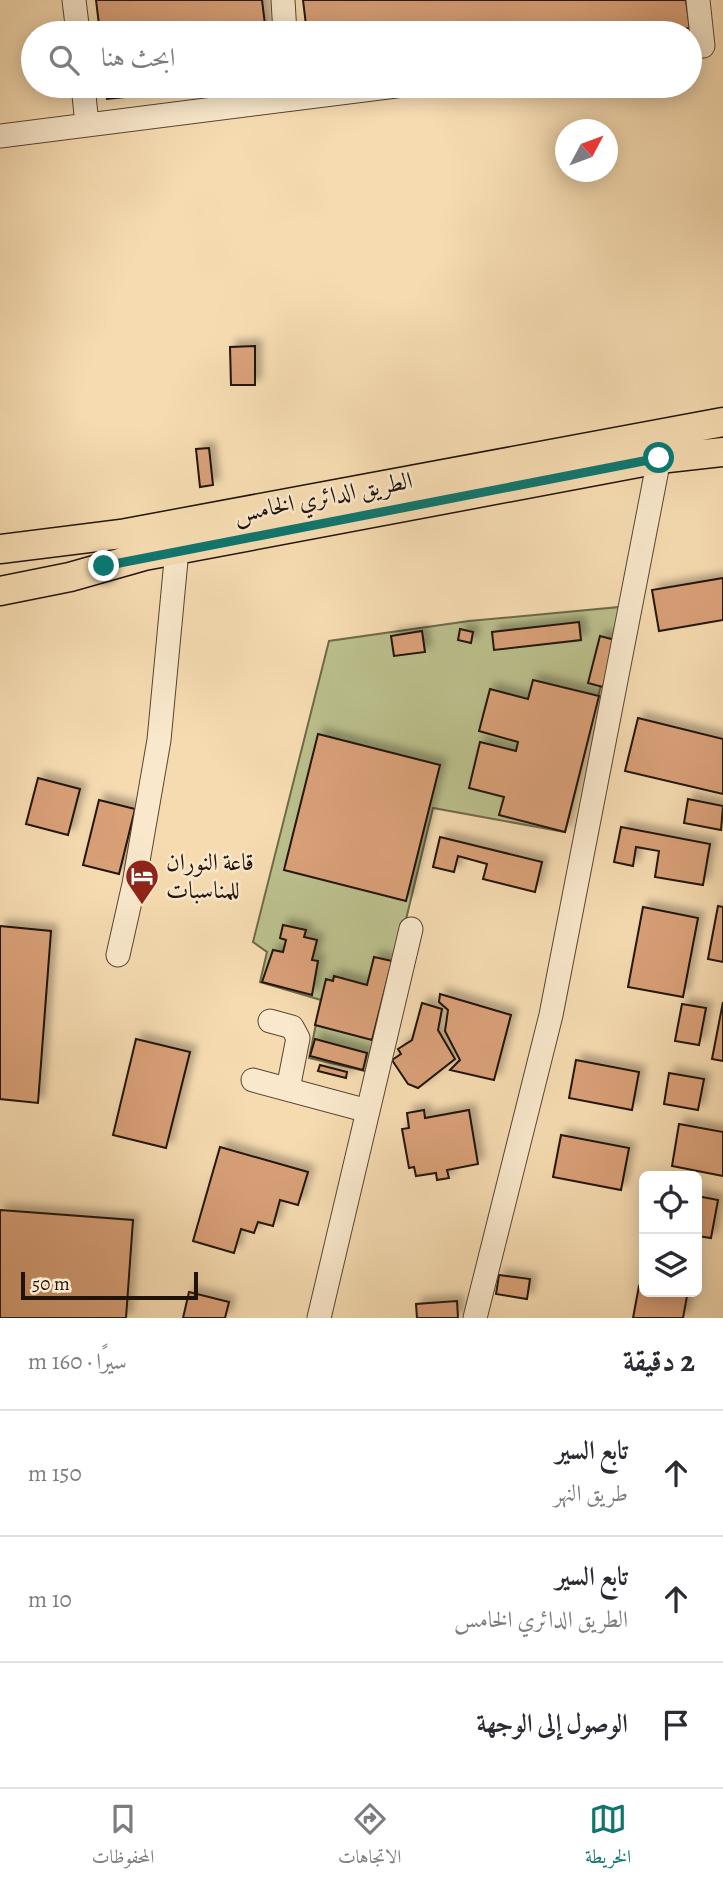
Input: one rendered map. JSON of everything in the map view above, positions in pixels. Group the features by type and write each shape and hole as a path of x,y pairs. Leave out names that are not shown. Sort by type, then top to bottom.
{"main road":[{"path":"0,591 70,577 144,556 652,448 723,422"},
{"path":"652,448 723,452"},
{"name":"الطريق الدائري الخامس","path":"0,549 121,534 652,448"}],"street":[{"path":"74,0 77,21"},
{"path":"283,0 284,21"},
{"path":"698,0 701,21"},
{"path":"702,25 705,44"},
{"path":"84,98 87,124"},
{"path":"0,136 257,98"},
{"path":"475,1318 551,1015 652,448"},
{"path":"118,955 134,884 159,740 177,550"},
{"path":"319,1318 411,929"},
{"path":"270,1021 292,1027 297,1032 288,1089"},
{"path":"253,1080 368,1111"}],"green space":[{"path":"620,607 565,832 433,808 369,1072 309,1058 321,1000 260,982 267,952 253,942 329,641 469,621"}],"building":[{"path":"96,0 262,0 265,21 99,21"},
{"path":"303,0 686,0 689,21 306,21"},
{"path":"255,346 255,385 231,385 230,347"},
{"path":"209,448 213,485 200,487 196,449"},
{"path":"723,578 723,620 659,631 652,590"},
{"path":"579,622 581,640 494,650 492,632"},
{"path":"460,629 473,632 471,643 458,640"},
{"path":"422,631 425,652 394,656 391,636"},
{"path":"600,636 615,640 603,687 588,683"},
{"path":"533,680 599,696 565,832 499,815 504,797 469,788 480,742 516,751 518,742 479,731 490,689 528,699"},
{"path":"638,718 723,739 723,794 625,771"},
{"path":"318,734 440,765 406,901 284,870"},
{"path":"38,778 80,789 68,835 26,824"},
{"path":"688,799 723,806 721,830 684,823"},
{"path":"99,800 135,809 119,874 83,865"},
{"path":"621,827 710,844 703,885 655,877 659,851 636,847 633,866 614,862"},
{"path":"440,837 542,862 535,892 483,879 487,864 458,856 454,872 433,867"},
{"path":"718,906 723,907 723,962 708,959"},
{"path":"643,907 698,918 683,997 628,987"},
{"path":"283,925 306,930 304,937 317,940 312,960 318,961 312,995 262,982 273,950 283,952 286,940 280,938"},
{"path":"0,926 51,931 38,1103 0,1099"},
{"path":"374,957 392,961 372,1040 315,1025 326,979 333,981 334,976 367,985"},
{"path":"440,994 511,1015 494,1080 450,1070 460,1060 445,1031 448,1010 439,1002"},
{"path":"723,1002 723,1061 712,1059"},
{"path":"422,1003 442,1009 438,1030 455,1059 418,1088 408,1084 392,1060 401,1054 398,1049 412,1040"},
{"path":"682,1004 706,1008 699,1045 675,1041"},
{"path":"136,1039 190,1052 166,1148 113,1135"},
{"path":"315,1039 367,1053 363,1070 310,1056"},
{"path":"576,1060 639,1072 632,1110 569,1098"},
{"path":"320,1065 347,1072 346,1078 318,1071"},
{"path":"669,1073 704,1079 698,1110 664,1104"},
{"path":"424,1110 425,1118 469,1110 478,1164 447,1170 449,1178 437,1180 436,1173 416,1176 414,1167 409,1168 402,1129 409,1128 407,1113"},
{"path":"679,1124 723,1132 723,1176 672,1166"},
{"path":"561,1135 629,1148 621,1190 553,1177"},
{"path":"220,1147 308,1172 298,1205 280,1200 273,1226 258,1222 254,1233 241,1229 234,1253 193,1241"},
{"path":"702,1197 718,1200 711,1238 702,1237"},
{"path":"0,1210 133,1220 126,1318 0,1318"},
{"path":"499,1275 530,1279 527,1299 496,1294"},
{"path":"639,1286 639,1297 687,1297 683,1318 633,1318"},
{"path":"189,1292 229,1302 225,1318 183,1318"},
{"path":"457,1301 458,1318 417,1318 416,1304"}],"place":[{"name":"قاعة النوران للمناسبات","path":"142,906"}],"route":[{"path":"104,566 144,556 659,458"}]}
